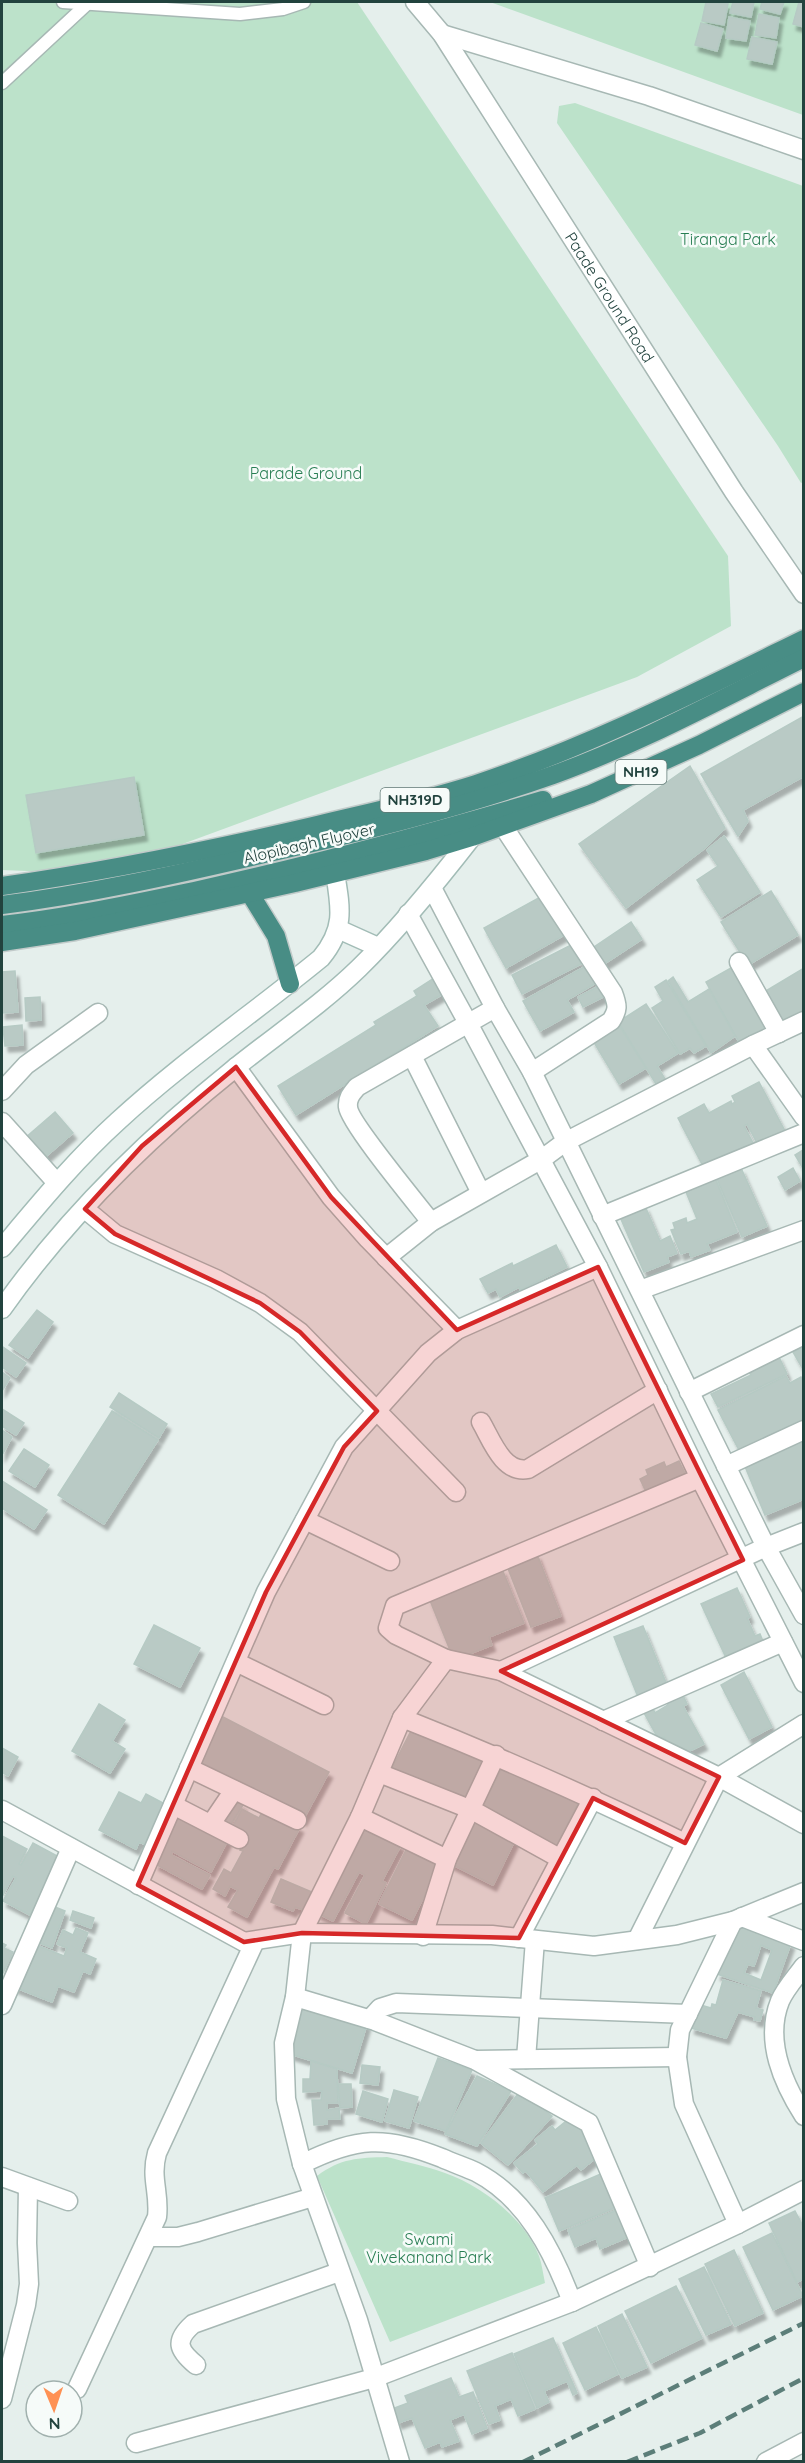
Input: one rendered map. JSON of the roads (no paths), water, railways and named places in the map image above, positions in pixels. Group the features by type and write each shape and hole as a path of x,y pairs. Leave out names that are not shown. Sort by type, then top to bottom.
{"highway":[{"name":"NH319D","path":"2,886 123,867 220,847 475,784 583,745 804,639"},
{"name":"Alopibagh Flyover","path":"2,905 50,899 145,881 454,808 554,775 635,741 804,658"},
{"name":"Alopibagh Flyover","path":"2,925 108,909 262,876 442,830 564,793 641,759 804,680"},
{"name":"NH19","path":"472,837 623,780 804,692"},
{"path":"2,942 75,931 335,873 426,852 472,837"},
{"path":"249,892 276,936 290,984"}],"street":[{"name":"Paade Ground Road","path":"415,2 442,34 734,492 804,594"},
{"path":"442,34 649,96 804,150"},
{"path":"503,826 613,993 618,1011 611,1022 532,1072"},
{"path":"2,1310 28,1272 142,1146 236,1067 280,1036 359,968 432,888 472,837"},
{"path":"2,1248 57,1183 118,1121 214,1040 321,958 332,945 338,929 341,909 335,873"},
{"path":"432,888 495,1008 532,1072 688,1392 766,1547 804,1616"},
{"path":"408,914 598,1267 700,1478 804,1683"},
{"path":"338,929 378,947"},
{"path":"739,962 779,1033"},
{"path":"431,1221 348,1111 350,1095 357,1087 495,1008"},
{"path":"2,1091 26,1065 98,1014"},
{"path":"386,1258 431,1221 542,1160 565,1143 753,1045 804,1022"},
{"path":"753,1045 804,1117"},
{"path":"412,1056 482,1193"},
{"path":"236,1067 331,1197 386,1258 457,1330"},
{"path":"2,1122 57,1183"},
{"path":"602,1216 804,1133"},
{"path":"85,1209 115,1234 216,1279 260,1303 300,1332 456,1492"},
{"path":"640,1290 804,1230"},
{"path":"138,1885 266,1592 344,1447 428,1353 457,1330 598,1267"},
{"path":"688,1392 804,1335"},
{"path":"481,1422 502,1458 513,1467 521,1470 528,1469 658,1390"},
{"path":"726,1466 804,1430"},
{"path":"700,1478 395,1606 388,1628 396,1635 446,1659 501,1671 719,1777 804,1824"},
{"path":"305,1520 390,1561"},
{"path":"501,1671 743,1560 766,1547 804,1532"},
{"path":"603,1721 783,1642"},
{"path":"400,2462 358,2320 302,2164 286,2099 284,2043 295,1997 302,1933 360,1817 402,1718 446,1659"},
{"path":"236,1662 324,1705"},
{"path":"402,1718 496,1755 593,1798 685,1843"},
{"path":"638,1940 719,1777 804,1724"},
{"path":"423,1936 447,1859 496,1755"},
{"path":"189,1768 297,1821"},
{"path":"379,1773 472,1809 561,1859"},
{"path":"211,1824 234,1790"},
{"path":"526,2059 530,2010 527,1939 561,1859 593,1798"},
{"path":"173,1805 239,1839"},
{"path":"2,1810 244,1942 302,1933 492,1935 594,1946 677,1935 738,1919 804,1892"},
{"path":"360,1817 447,1859"},
{"path":"3,1997 71,1848"},
{"path":"738,1919 804,1941"},
{"path":"738,1919 680,2030 677,2057 684,2104 738,2224"},
{"path":"82,2379 150,2237 159,2207 153,2169 157,2153 255,1941"},
{"path":"804,1966 780,2002 775,2025 780,2074 804,2116"},
{"path":"295,1997 370,2019 475,2060 589,2123 650,2267"},
{"path":"370,2019 380,2008 396,2003 530,2010 688,2014"},
{"path":"475,2060 677,2057"},
{"path":"302,2164 333,2148 356,2142 382,2143 411,2146 477,2172 515,2202 541,2234 561,2271 572,2302"},
{"path":"2,2176 68,2201"},
{"path":"2,2399 29,2284 28,2187"},
{"path":"136,2443 374,2378 572,2302 650,2267 804,2190"},
{"path":"150,2237 178,2237 313,2197"},
{"path":"196,2365 185,2356 180,2342 185,2332 193,2324 339,2272"},
{"path":"766,2462 804,2442"}],"lane":[{"path":"63,2 240,14 283,9 304,2"},
{"path":"2,83 87,4"}],"railway":[{"path":"523,2462 804,2323"},
{"path":"627,2462 700,2433 804,2378"}],"park label":[{"name":"Tiranga Park","path":"728,239"},
{"name":"Parade Ground","path":"306,473"},
{"name":"Swami Vivekanand Park","path":"429,2248"}]}
